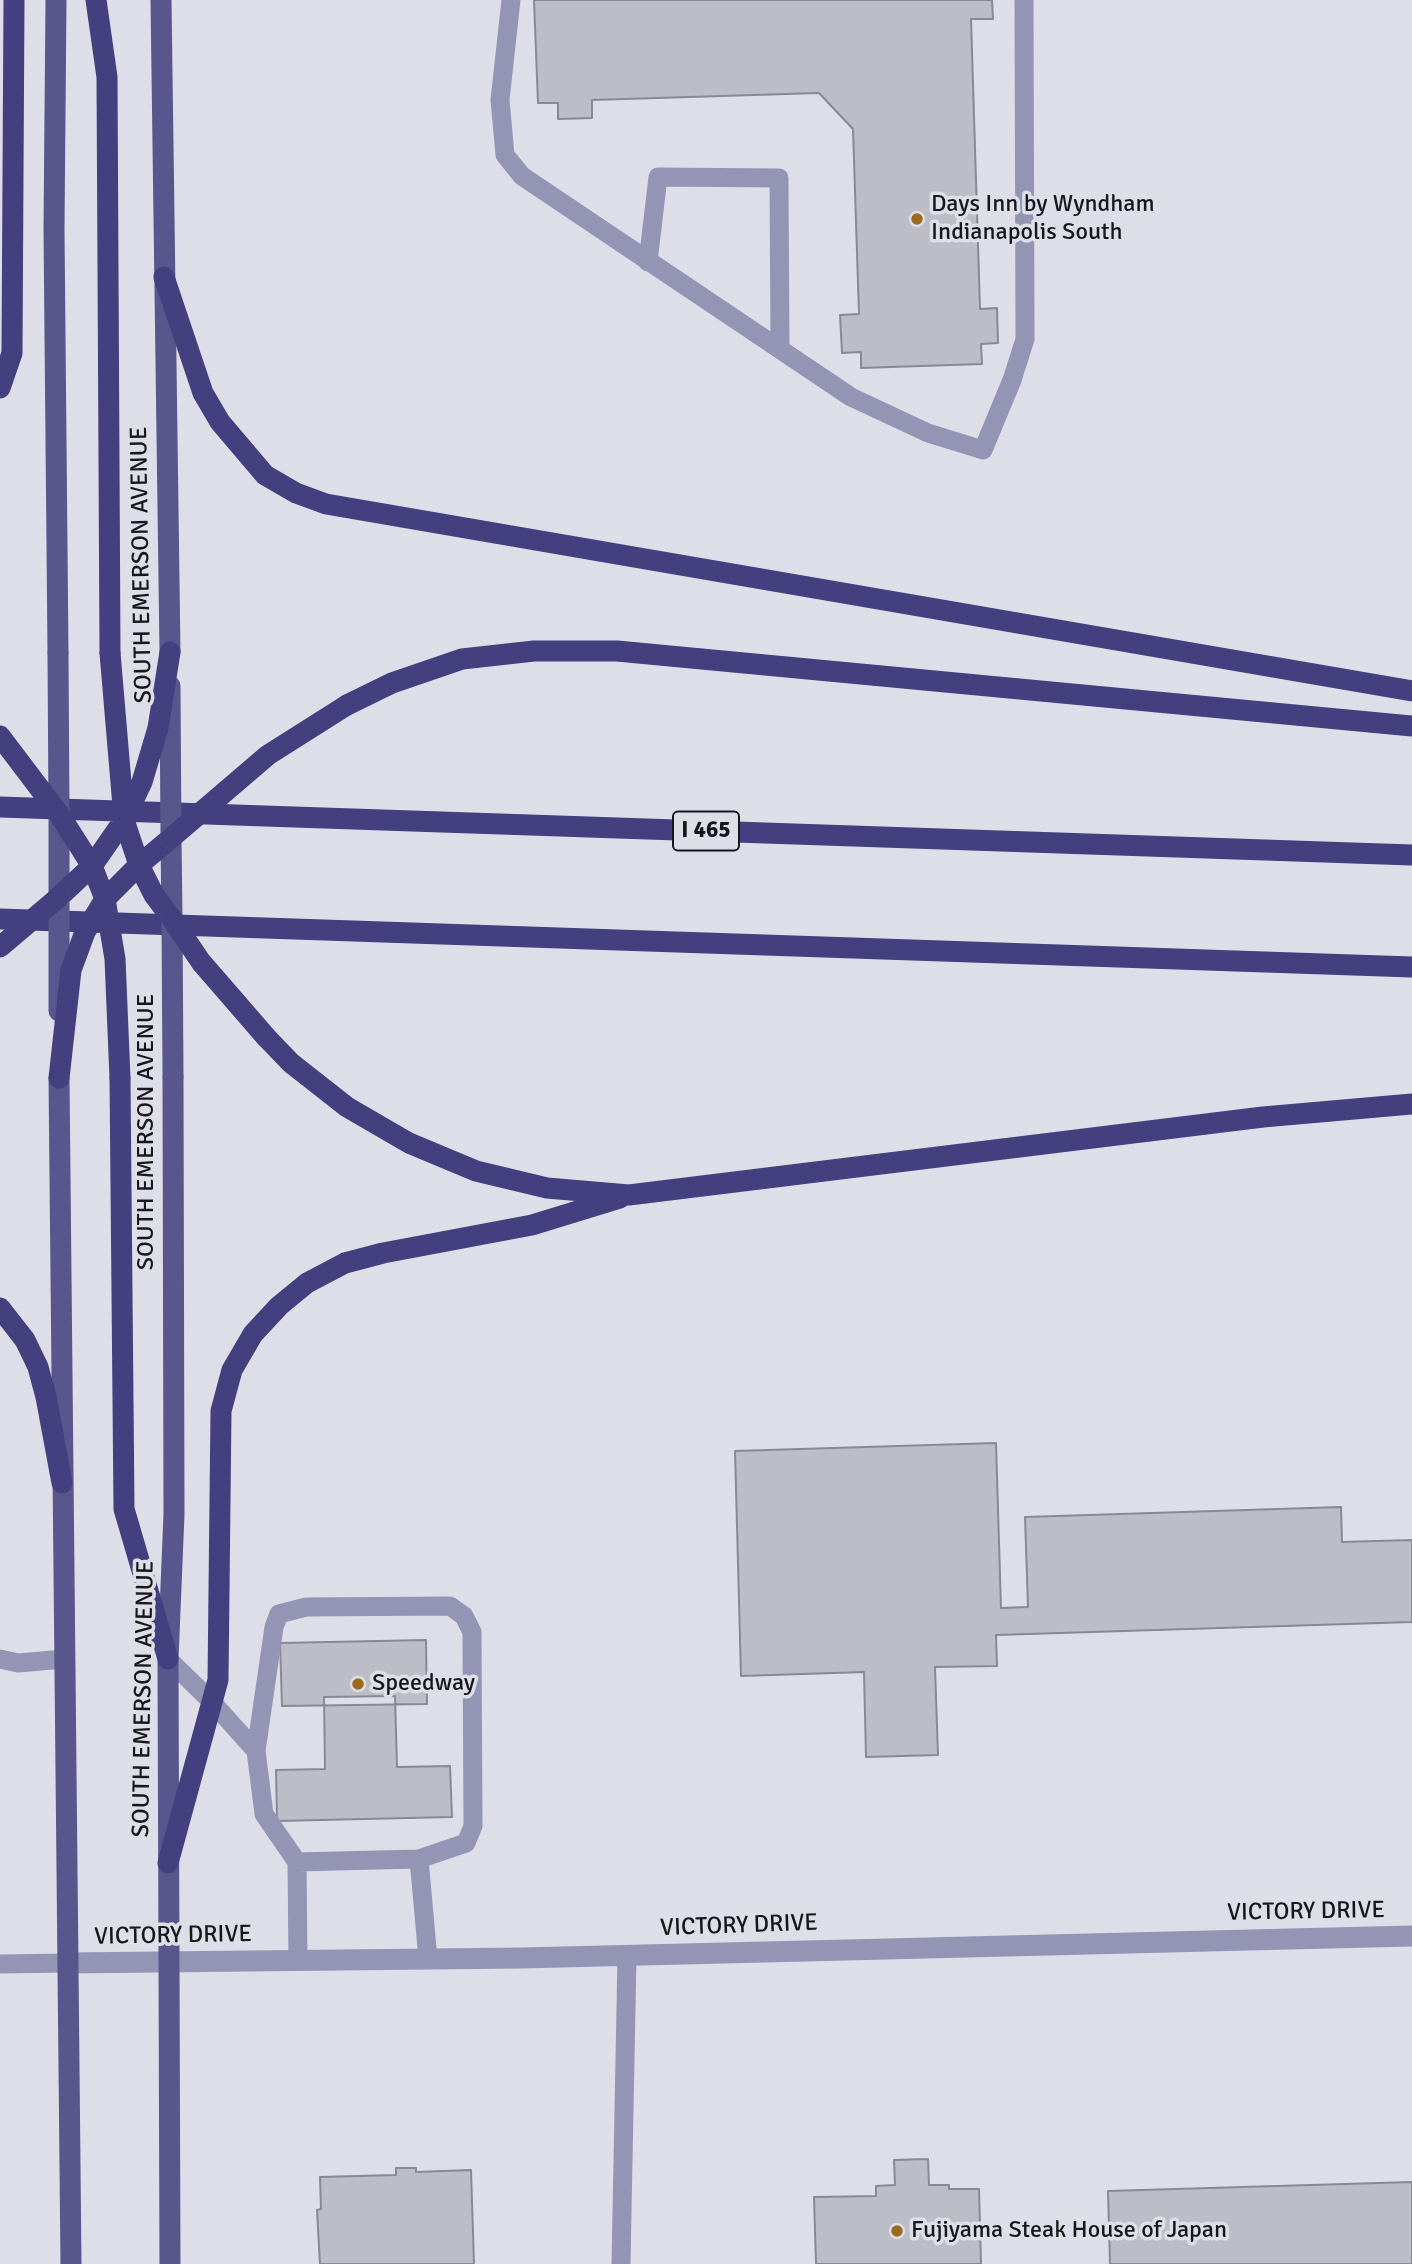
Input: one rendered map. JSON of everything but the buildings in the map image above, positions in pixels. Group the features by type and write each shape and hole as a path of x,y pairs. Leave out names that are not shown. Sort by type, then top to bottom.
{"highway":[{"path":"0,388 12,353 14,0"},
{"path":"96,0 107,77 110,653 124,820 139,866 154,895 201,962 291,1063 347,1107 408,1143 476,1171 547,1188 629,1195"},
{"path":"164,277 203,393 219,422 265,475 296,493 326,504 1412,691"},
{"path":"59,1078 71,970 85,932 105,899 139,866 268,755 347,705 392,683 462,659 534,651 617,651 1412,726"},
{"path":"0,947 92,866 124,820 142,782 158,727 170,652"},
{"path":"0,736 59,814 92,866 105,899 115,958 120,1078 124,1509 168,1659"},
{"name":"I 465","path":"0,807 1412,855"},
{"path":"0,919 1412,967"},
{"path":"168,1863 218,1680 221,1411 232,1370 253,1334 279,1306 307,1283 345,1263 383,1253 532,1225 629,1195 1263,1117 1412,1104"},
{"path":"0,1308 25,1340 37,1367 46,1396 62,1483"}],"main road":[{"path":"56,0 54,229 59,1078 71,2264"},
{"name":"SOUTH EMERSON AVENUE","path":"161,0 173,1077 174,1514 168,1659 170,2264"}],"street":[{"name":"VICTORY DRIVE","path":"67,1963 627,1956 1412,1936"}],"lane":[{"path":"511,0 500,100 505,155 522,176 851,397 928,433 983,450 1012,380 1025,339 1024,0"},
{"path":"648,261 658,177 779,178 780,347"},
{"path":"297,1862 419,1859 466,1843 473,1826 472,1632 464,1616 450,1606 306,1607 279,1614 274,1627 256,1751 264,1814 297,1862 298,1961"},
{"path":"0,1659 18,1663 64,1660"},
{"path":"168,1659 256,1751"},
{"path":"419,1859 428,1959"},
{"path":"621,2264 627,1956"},
{"path":"0,1964 67,1963"}],"place":[{"name":"Days Inn by Wyndham Indianapolis South","path":"917,219"},
{"name":"Speedway","path":"358,1684"},
{"name":"Fujiyama Steak House of Japan","path":"897,2231"}]}
